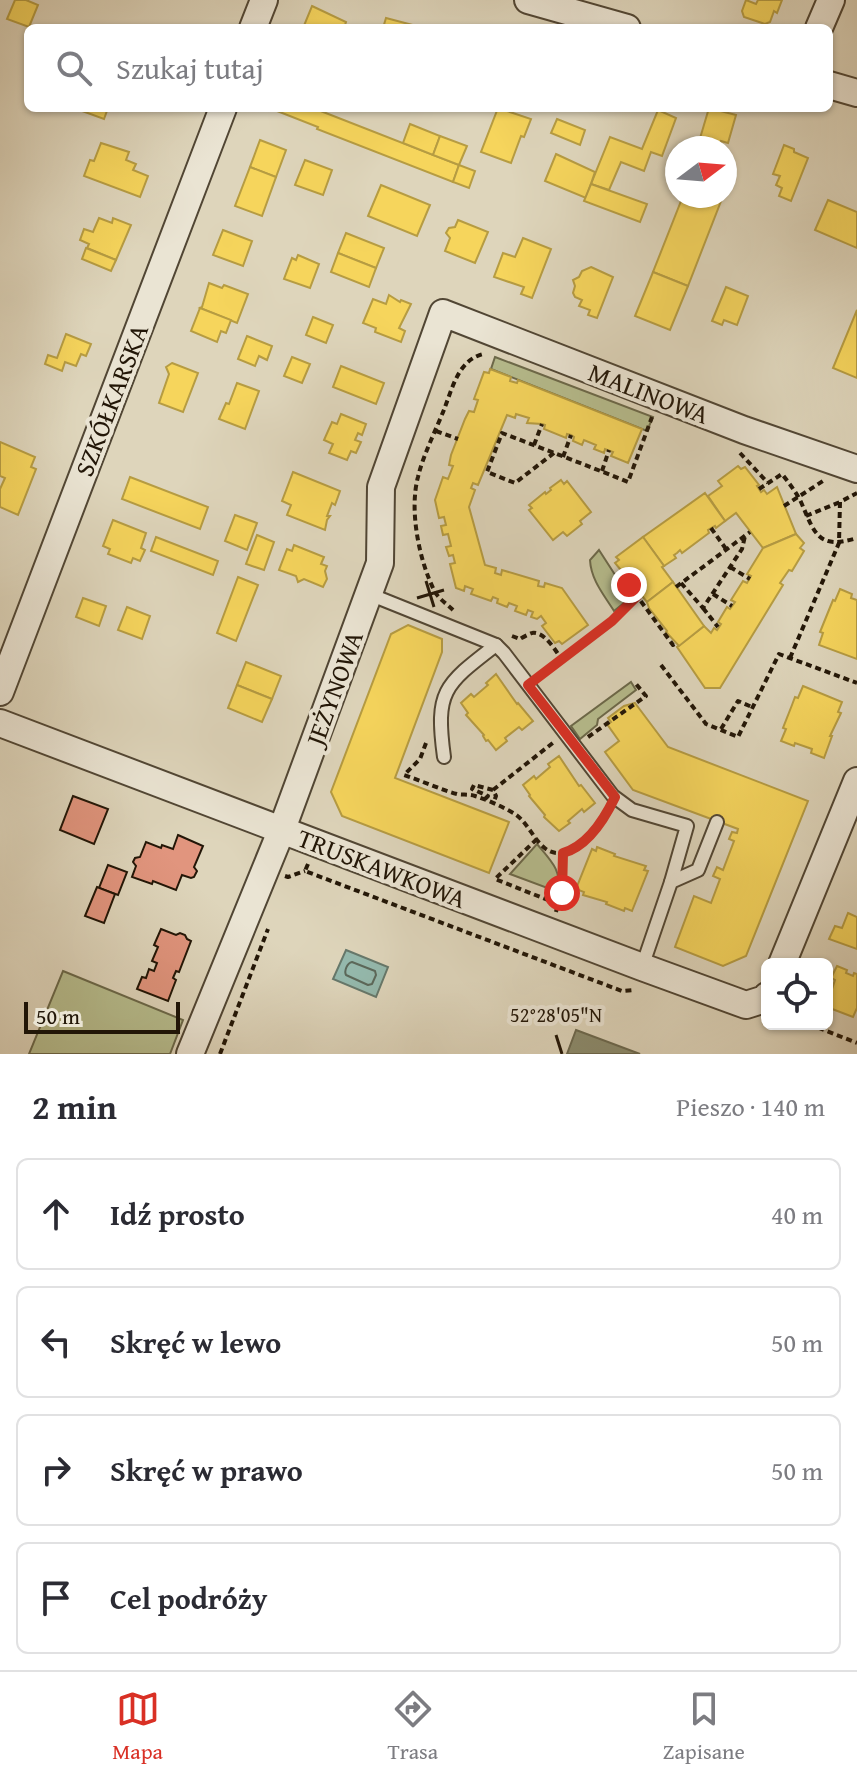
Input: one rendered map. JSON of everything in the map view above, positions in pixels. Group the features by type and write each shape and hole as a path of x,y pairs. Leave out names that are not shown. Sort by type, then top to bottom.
{"street":[{"path":"255,24 264,0"},
{"path":"821,24 831,0"},
{"path":"532,1 569,6 616,24"},
{"path":"833,86 857,93"},
{"name":"SZKÓŁKARSKA","path":"0,692 221,112"},
{"name":"MALINOWA","path":"443,313 744,430 857,469"},
{"name":"JEŻYNOWA","path":"190,1054 282,829 380,563 381,487 443,313"},
{"name":"TRUSKAWKOWA","path":"0,723 746,1005 761,999"},
{"path":"784,958 857,781"}],"lane":[{"path":"369,594 496,645 615,797 632,810 687,826 642,967"},
{"path":"444,757 440,711 446,689 460,673 496,645"},
{"path":"671,882 698,870 717,822"}],"path":[{"path":"455,612 437,595 421,550 416,529 415,492 418,474 465,363 483,354 493,356"},
{"path":"554,453 515,483 487,472 502,433 534,445 628,482 653,417"},
{"path":"534,445 542,424"},
{"path":"436,431 458,439"},
{"path":"563,457 571,435"},
{"path":"602,472 609,450"},
{"path":"739,452 768,483"},
{"path":"759,489 782,474 799,498 817,535 829,542 839,543 857,538"},
{"path":"784,506 825,480"},
{"path":"806,516 857,493"},
{"path":"790,658 839,543 840,502"},
{"path":"711,528 726,549"},
{"path":"718,627 679,585 750,532"},
{"path":"703,608 742,549 745,536"},
{"path":"730,567 750,579"},
{"path":"629,585 673,645 677,643"},
{"path":"713,594 732,606"},
{"path":"528,685 612,621 637,596"},
{"path":"503,633 520,639 531,632 538,634 550,643 562,659"},
{"path":"661,665 706,724 738,737 779,654 857,683"},
{"path":"575,746 648,696 636,684"},
{"path":"721,729 738,701 752,707"},
{"path":"493,790 558,739"},
{"path":"420,759 404,775 461,795 472,794 515,814 527,823 547,850 563,853 585,841 615,797"},
{"path":"485,800 488,796 472,789 474,785 493,790 496,796 493,804"},
{"path":"537,839 495,879 558,904 563,882 563,853"},
{"path":"316,842 305,871 622,991 633,990 642,967"},
{"path":"220,1054 272,919"},
{"path":"824,1030 857,1043"}],"green space":[{"path":"495,357 653,417 647,431 491,369"},
{"path":"599,550 630,598 614,611 591,567 590,560"},
{"path":"631,682 636,690 598,719 597,725 580,739 571,726"},
{"path":"537,844 557,872 558,892 510,874"},
{"path":"63,971 183,1020 170,1054 29,1054"}],"water":[{"path":"346,950 388,967 376,997 333,979"}],"building: Mieszkania":[{"path":"15,0 38,5 30,24 24,25 7,19"},
{"path":"746,0 756,4 758,0 782,0 777,13 774,11 770,22 765,24 744,17 742,11"},
{"path":"312,6 346,22 345,24 305,24"},
{"path":"386,18 409,24 384,24"},
{"path":"85,112 107,112 104,119"},
{"path":"280,112 323,112 459,165 453,182"},
{"path":"496,112 510,112 531,119 511,163 481,152"},
{"path":"657,112 676,118 669,136 665,136 662,156 651,152 644,171 621,162 609,190 591,184 610,137 642,149"},
{"path":"708,112 736,115 730,136 701,136"},
{"path":"557,119 585,130 580,145 551,133"},
{"path":"410,124 440,136 433,155 403,143"},
{"path":"440,136 467,146 459,165 433,155"},
{"path":"260,140 286,150 276,177 250,167"},
{"path":"101,143 129,152 126,160 136,164 133,170 148,176 140,197 84,176"},
{"path":"784,145 808,158 791,201 779,196 782,188 776,185 780,176 773,174"},
{"path":"556,154 595,172 586,198 545,181"},
{"path":"305,160 332,170 323,195 295,185"},
{"path":"459,165 475,171 469,188 453,182"},
{"path":"250,167 276,177 262,216 235,206"},
{"path":"591,184 647,204 640,222 584,201"},
{"path":"381,185 430,205 417,236 368,216"},
{"path":"828,200 857,212 857,248 815,230"},
{"path":"678,208 718,208 688,286 653,272"},
{"path":"99,218 112,223 113,218 131,225 116,260 87,248 89,244 80,240 84,229 93,232"},
{"path":"458,220 488,232 475,263 445,251 450,238 446,233 449,228 455,227"},
{"path":"223,230 252,241 243,266 213,255"},
{"path":"346,233 384,248 376,268 338,253"},
{"path":"523,238 551,249 532,298 521,294 524,287 494,277 503,253 515,257"},
{"path":"86,248 116,260 111,271 82,259"},
{"path":"338,253 376,268 369,287 331,272"},
{"path":"298,255 319,264 310,288 284,279 292,258 296,260"},
{"path":"591,267 613,277 597,318 588,315 590,310 579,306 582,300 573,293 573,280"},
{"path":"653,272 688,286 670,330 635,316"},
{"path":"209,283 248,294 237,323 200,308"},
{"path":"726,287 748,296 737,325 724,320 722,325 712,321"},
{"path":"389,295 411,304 399,328 405,331 401,342 375,332 376,328 363,323 373,299 386,304"},
{"path":"200,308 231,320 226,333 221,331 217,342 191,331"},
{"path":"857,310 857,378 833,368"},
{"path":"313,317 333,325 326,343 306,335"},
{"path":"66,334 91,344 86,356 81,354 76,366 65,362 62,371 45,364 48,355 57,358"},
{"path":"247,336 272,346 267,360 259,356 255,366 238,359"},
{"path":"292,357 310,364 302,383 284,376"},
{"path":"172,363 198,373 183,412 159,403 169,374 166,367"},
{"path":"341,366 384,383 376,404 333,387"},
{"path":"490,369 511,377 510,381 517,383 518,380 642,429 628,463 611,456 613,452 594,449 596,445 584,440 582,445 573,441 571,435 567,434 566,438 544,429 545,425 527,423 529,418 507,415 478,485 473,483 471,488 475,490 469,507 485,565 496,568 495,573 501,575 502,570 539,581 538,586 544,587 545,583 562,588 588,625 562,644 559,641 555,643 542,626 546,623 541,616 537,619 531,617 533,612 528,610 526,615 515,611 517,606 509,603 507,607 497,603 498,599 493,597 491,601 471,594 473,589 465,586 464,591 456,588 450,564 455,563 446,547 451,546 448,534 443,535 441,526 446,525 444,517 439,518 435,500 443,477 448,479 453,466 449,465 451,455 465,419 469,411 474,412 478,400 474,399 484,372 489,373"},
{"path":"237,383 259,391 245,429 219,419"},
{"path":"341,414 366,424 362,435 358,433 355,440 361,442 356,453 351,451 347,460 329,453 333,444 324,440 332,422 337,424"},
{"path":"0,442 35,457 31,467 36,469 18,515 0,507 0,489 5,478 0,476"},
{"path":"738,466 741,469 745,467 761,492 764,490 767,494 777,487 796,534 763,548 736,513 725,521 708,496 722,486 718,481"},
{"path":"293,472 340,491 327,516 330,516 325,530 287,515 291,505 282,501"},
{"path":"130,477 208,507 200,529 122,499"},
{"path":"561,480 564,484 567,481 591,512 567,536 563,532 553,540 529,510 532,508 529,505"},
{"path":"705,493 725,521 708,530 709,533 682,553 680,550 674,555 676,558 664,566 643,537"},
{"path":"235,515 257,523 247,550 225,541"},
{"path":"113,520 146,533 141,548 145,550 140,561 133,558 131,563 108,554 110,549 103,546"},
{"path":"796,534 804,543 800,548 804,551 780,583 783,585 720,688 705,688 677,647 704,626 711,633 714,628 717,630 727,607 730,609 735,602 731,600 743,581 747,583 751,576 747,574 763,548"},
{"path":"257,535 274,542 264,570 246,564"},
{"path":"156,537 218,561 213,575 151,551"},
{"path":"643,537 673,582 647,602 615,563 619,560 616,557"},
{"path":"294,545 324,557 321,564 327,566 327,579 323,587 304,579 298,582 296,576 279,570 287,549 292,551"},
{"path":"238,577 258,585 236,641 217,633"},
{"path":"673,582 704,626 679,646 647,602"},
{"path":"840,589 857,600 857,659 819,645 823,633 820,632"},
{"path":"83,598 106,606 99,626 76,617"},
{"path":"127,607 150,616 142,639 118,630"},
{"path":"408,625 442,639 442,652 395,778 509,822 489,873 342,816 331,792 391,634"},
{"path":"246,662 281,676 272,699 237,685"},
{"path":"496,674 533,721 522,730 519,727 496,750 466,715 468,713 461,703 471,694 474,697"},
{"path":"237,685 272,699 262,722 228,708"},
{"path":"803,686 842,702 838,712 841,713 824,758 811,753 812,749 781,741 795,697 798,698"},
{"path":"635,703 668,747 808,801 746,956 723,966 675,947 694,896 711,903 720,879 713,876 717,867 723,870 734,841 729,839 732,832 737,833 738,829 633,790 605,752 619,741 607,724 611,722 608,718 624,706"},
{"path":"559,756 595,803 584,812 582,809 559,831 544,817 523,785 534,776 536,779"},
{"path":"597,847 646,866 644,870 648,871 632,911 625,908 624,911 583,895 584,892 576,889 592,849 596,851"},
{"path":"848,913 857,917 857,949 829,939 835,926 842,928"},
{"path":"837,966 853,976 857,974 857,1008 853,1017 833,1009 833,974"}],"building: Przemysł":[{"path":"576,1030 640,1054 567,1054"}],"building: Inne":[{"path":"73,796 108,809 94,844 60,830"},
{"path":"178,835 203,846 194,867 197,871 194,877 182,875 176,890 132,877 136,866 133,862 140,857 146,842 173,849"},
{"path":"108,865 127,872 118,895 99,888"},
{"path":"97,887 115,894 104,923 85,916"},
{"path":"161,929 185,935 191,941 179,972 176,971 173,978 176,980 168,1001 137,989 149,969 154,971 157,963 152,961 158,947 154,945"}],"route":[{"path":"562,893 563,853 585,841 615,797 528,685 612,621 637,596 629,585"}]}
